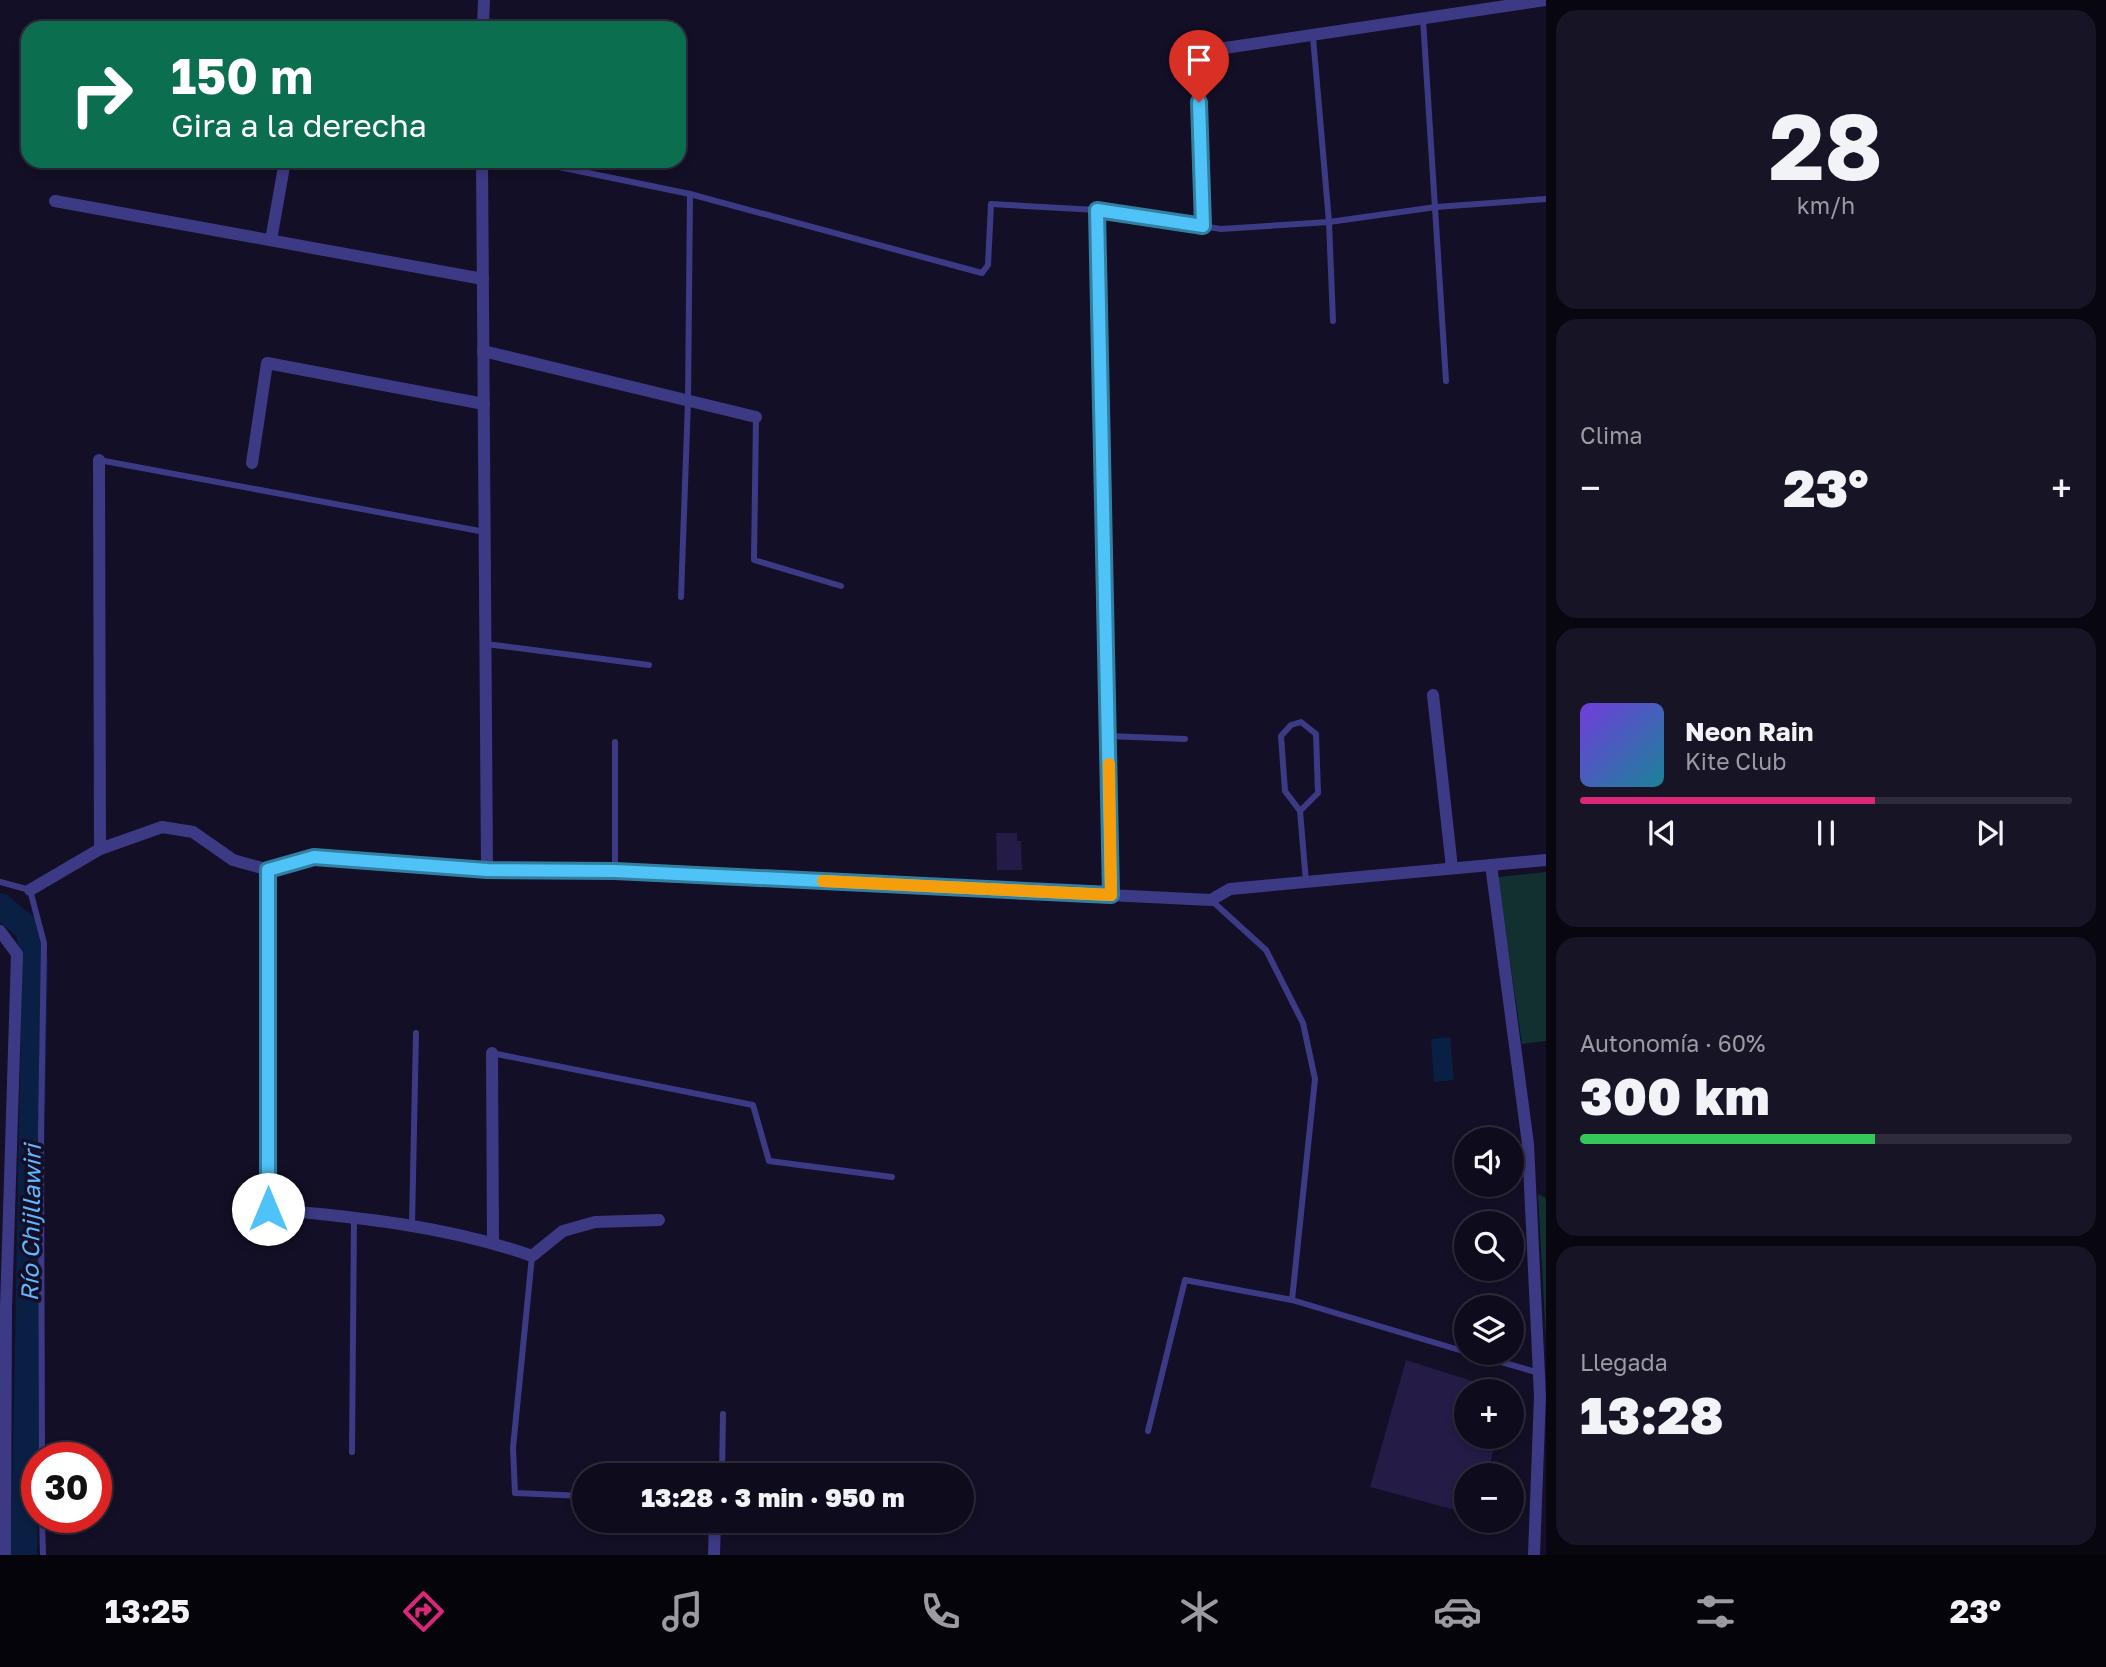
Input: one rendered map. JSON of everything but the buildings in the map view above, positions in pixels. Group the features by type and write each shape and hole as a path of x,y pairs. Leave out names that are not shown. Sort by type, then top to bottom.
{"street":[{"path":"483,21 484,0"},
{"path":"1198,52 1313,37 1423,17 1546,0"},
{"path":"271,240 284,168"},
{"path":"482,168 487,870"},
{"path":"55,201 483,278"},
{"path":"484,351 756,417"},
{"path":"253,463 267,363 484,404"},
{"path":"99,460 100,849"},
{"path":"1433,695 1452,868"},
{"path":"30,890 100,849 162,827 193,832 233,860 268,870 314,857 487,870 615,871 1211,900 1230,890 1546,860"},
{"path":"1491,865 1528,1144 1539,1373 1534,1555"},
{"path":"268,870 268,1209 354,1217 412,1227 493,1242 532,1256 563,1231 584,1225 595,1222 659,1220"},
{"path":"0,931 17,954 6,1308 5,1555"},
{"path":"492,1053 493,1242"},
{"path":"715,1533 715,1555"}],"lane":[{"path":"1423,17 1446,381"},
{"path":"1313,37 1329,222 1333,321"},
{"path":"1198,52 1203,226"},
{"path":"564,168 691,194 982,273 988,265 991,204 1097,210 1221,229 1329,222 1436,207 1546,199"},
{"path":"681,597 688,401 691,194"},
{"path":"1097,210 1111,895"},
{"path":"756,417 754,561 841,586"},
{"path":"99,460 485,531"},
{"path":"486,645 649,665"},
{"path":"1300,811 1318,793 1319,758 1316,734 1301,722 1292,725 1281,736 1284,791 1300,811 1306,882"},
{"path":"1108,736 1185,739"},
{"path":"615,742 615,871"},
{"path":"0,882 30,890 44,943 41,1130 42,1442"},
{"path":"1211,900 1266,950 1303,1023 1315,1079 1292,1300"},
{"path":"412,1227 416,1032"},
{"path":"492,1053 752,1105 769,1161 892,1177"},
{"path":"352,1452 354,1217"},
{"path":"532,1256 513,1448 516,1493 572,1495"},
{"path":"1148,1431 1185,1280 1292,1300 1454,1348"},
{"path":"1512,1365 1539,1373"},
{"path":"722,1463 723,1414"},
{"path":"43,1533 43,1555"}],"green space":[{"path":"1546,872 1546,1041 1522,1044 1498,877"},
{"path":"1538,1194 1546,1198 1546,1340"}],"water":[{"path":"1450,1037 1454,1080 1434,1082 1431,1039"}],"waterway":[{"name":"Río Chijllawiri","path":"0,906 28,929 35,961 24,1555"}],"slow traffic":[{"path":"823,881 1111,895 1109,764"}],"route":[{"path":"268,1209 268,870 314,857 487,870 615,871 1111,895 1097,210 1203,226 1199,102"}]}
